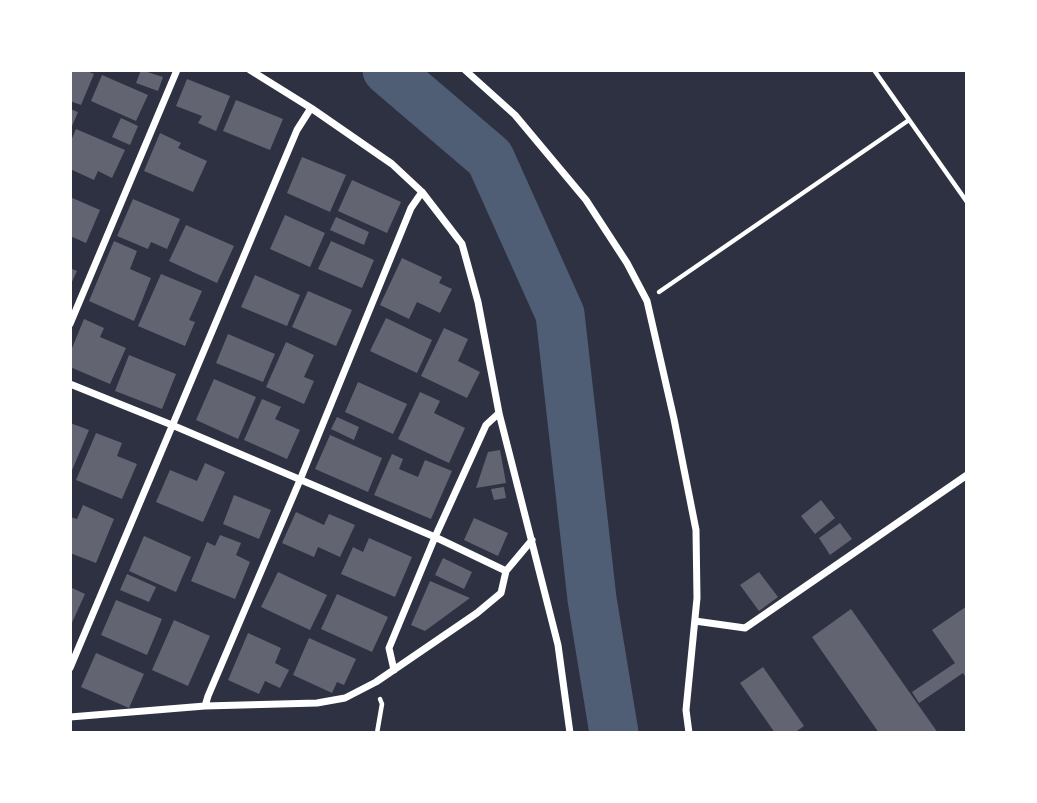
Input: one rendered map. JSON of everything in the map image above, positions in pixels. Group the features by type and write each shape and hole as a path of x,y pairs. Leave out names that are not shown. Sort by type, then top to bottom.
{"street":[{"path":"70,324 177,70"},
{"path":"250,70 392,163 422,192 462,244 478,302 499,413 558,645 570,733"},
{"path":"465,70 515,115 586,200 628,263 647,301 696,530 697,598 687,710 690,733"},
{"path":"70,668 297,130 311,108"},
{"path":"205,706 411,208 422,192"},
{"path":"70,384 435,537 506,571"},
{"path":"394,670 389,648 486,425 499,413"},
{"path":"695,621 745,628 967,475"},
{"path":"70,717 205,706 317,703 345,698 394,670 477,613 501,593 506,571 532,540"}],"path":[{"path":"874,70 967,202"},
{"path":"647,301 909,120"},
{"path":"376,682 382,704 377,733"}],"building":[{"path":"70,70 84,70 94,74 81,105 70,101"},
{"path":"141,70 163,77 158,91 136,83"},
{"path":"102,75 148,95 136,121 91,101"},
{"path":"187,79 230,96 216,131 198,123 202,116 176,106"},
{"path":"236,100 283,119 270,150 223,131"},
{"path":"70,109 78,112 70,131"},
{"path":"121,118 138,126 130,145 112,137"},
{"path":"76,129 125,150 112,178 98,171 94,180 70,169 70,143"},
{"path":"160,133 181,143 178,148 207,161 193,192 144,171"},
{"path":"302,157 346,175 330,212 287,193"},
{"path":"352,180 401,202 387,233 338,211"},
{"path":"70,197 100,210 86,243 70,236"},
{"path":"133,199 180,219 167,249 151,242 148,249 117,236"},
{"path":"285,215 325,233 310,267 270,249"},
{"path":"336,217 369,232 364,245 330,230"},
{"path":"186,225 234,246 217,283 169,261"},
{"path":"114,241 137,251 130,269 151,278 134,321 89,301"},
{"path":"331,241 374,260 362,288 318,269"},
{"path":"402,258 442,277 439,283 452,289 440,313 417,302 409,319 380,305"},
{"path":"70,268 77,271 70,286"},
{"path":"161,274 202,291 189,320 195,322 185,346 138,326"},
{"path":"255,275 300,295 287,326 241,307"},
{"path":"308,291 352,310 336,346 292,327"},
{"path":"386,318 432,340 417,373 370,351"},
{"path":"84,319 104,328 100,337 126,348 110,384 70,367 70,353"},
{"path":"444,328 468,339 458,361 480,372 467,398 421,376"},
{"path":"228,334 275,354 263,382 216,363"},
{"path":"286,342 314,355 304,377 314,381 304,404 266,387"},
{"path":"129,355 176,374 162,409 115,391"},
{"path":"214,379 256,397 238,439 196,420"},
{"path":"358,382 407,404 393,434 345,412"},
{"path":"420,392 440,401 434,413 465,428 449,463 398,439"},
{"path":"262,399 281,407 275,419 300,430 287,459 244,440"},
{"path":"337,417 359,427 354,440 331,429"},
{"path":"70,423 89,430 70,475"},
{"path":"96,433 122,443 117,456 137,464 122,499 76,480"},
{"path":"330,435 382,458 368,492 315,469"},
{"path":"500,450 506,483 476,488 488,452"},
{"path":"392,454 403,459 399,469 418,477 425,460 452,471 431,519 374,495"},
{"path":"205,463 225,472 203,522 156,502 170,470 197,481"},
{"path":"504,487 506,498 494,500 491,489"},
{"path":"234,495 271,510 259,539 223,524"},
{"path":"821,500 835,518 815,534 801,516"},
{"path":"83,505 114,519 96,563 70,553 70,517 77,519"},
{"path":"296,512 324,525 329,514 355,525 340,557 318,547 314,557 282,543"},
{"path":"474,518 508,533 498,556 464,540"},
{"path":"840,523 852,539 830,555 819,538"},
{"path":"220,535 241,543 236,555 250,562 235,599 191,581 207,542 215,546"},
{"path":"144,536 191,557 176,592 129,571"},
{"path":"369,538 412,557 395,597 341,574 353,547 363,552"},
{"path":"443,558 472,572 464,589 435,575"},
{"path":"278,572 327,595 310,630 261,607"},
{"path":"759,572 778,597 759,611 740,585"},
{"path":"127,574 156,587 149,602 120,590"},
{"path":"430,581 470,598 425,631 411,625"},
{"path":"70,587 85,594 70,627"},
{"path":"337,594 388,617 372,652 321,629"},
{"path":"116,600 162,619 147,655 101,635"},
{"path":"967,606 967,679 963,673 919,703 912,692 955,663 932,630"},
{"path":"851,609 938,733 879,733 812,637"},
{"path":"174,620 210,636 188,686 152,670"},
{"path":"248,633 281,648 275,663 289,670 280,688 265,681 259,694 228,680"},
{"path":"309,638 356,659 344,685 337,682 332,693 293,675"},
{"path":"96,653 144,674 129,708 81,687"},
{"path":"763,667 804,726 794,733 775,733 740,683"}],"waterway":[{"path":"387,70 490,158 560,314 592,599 614,733"}]}
